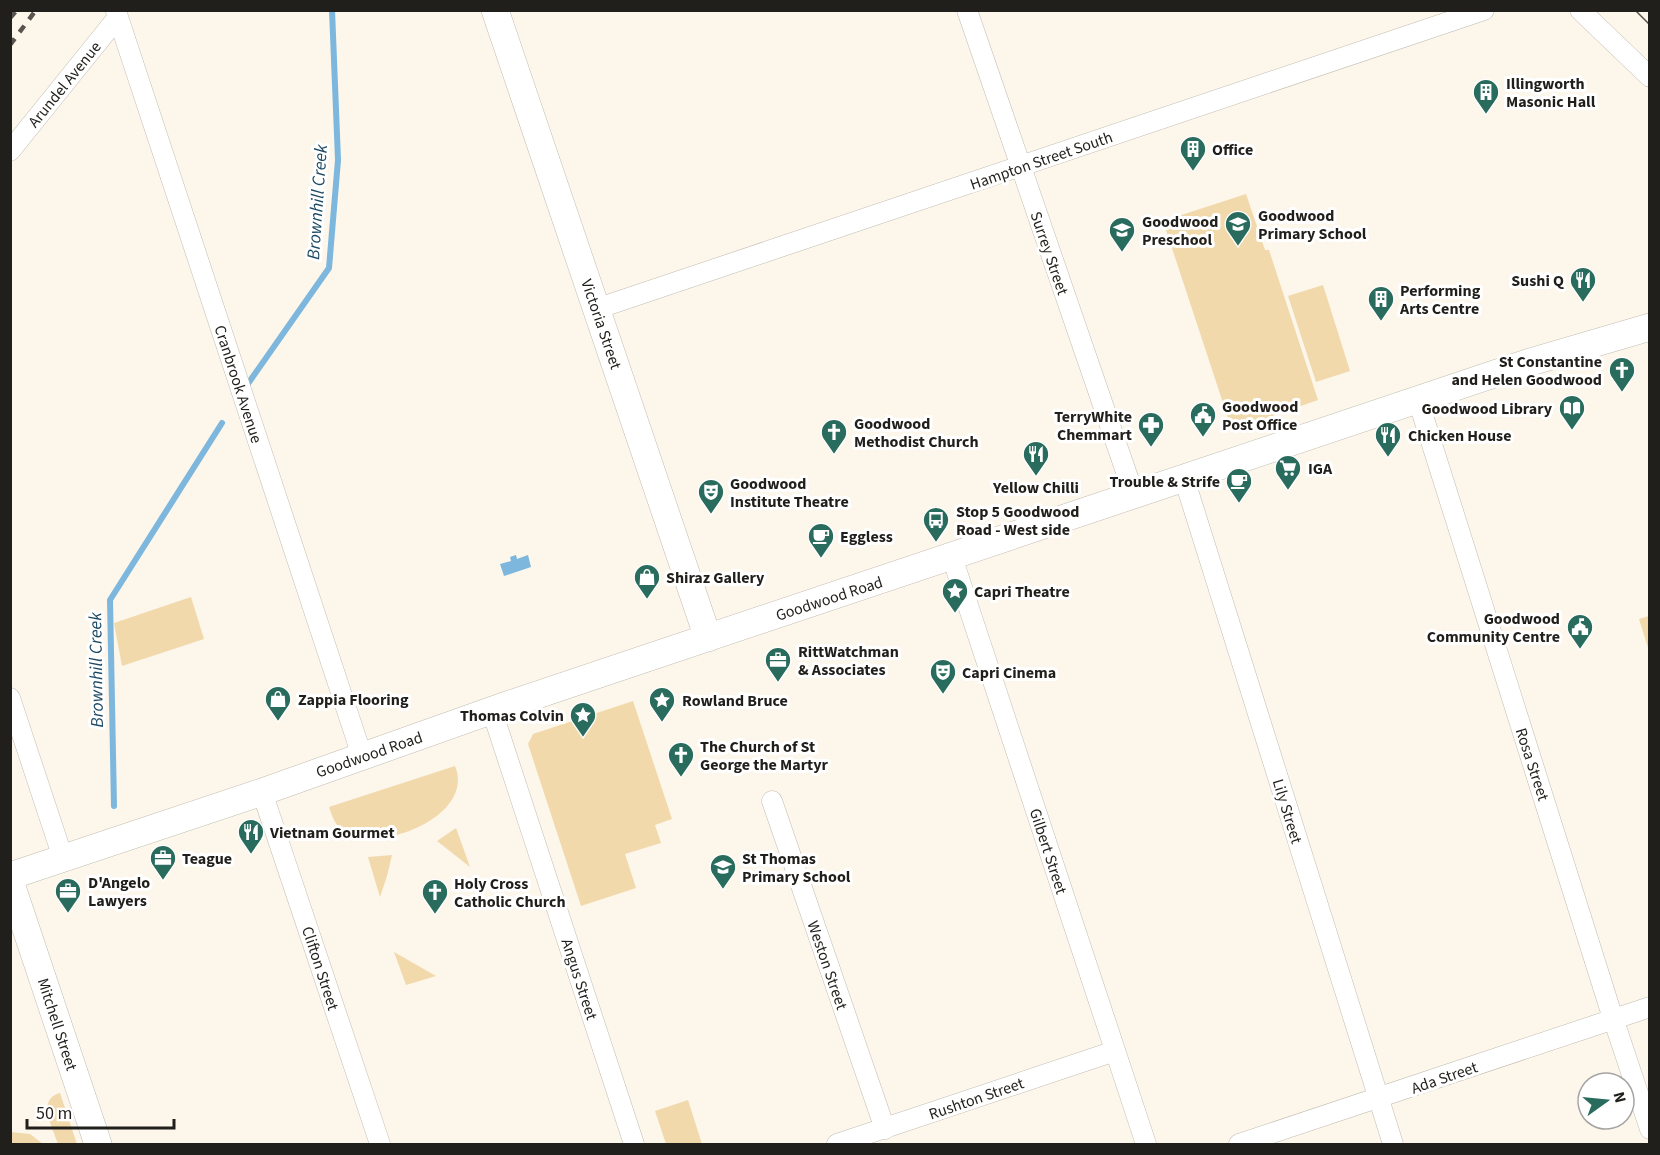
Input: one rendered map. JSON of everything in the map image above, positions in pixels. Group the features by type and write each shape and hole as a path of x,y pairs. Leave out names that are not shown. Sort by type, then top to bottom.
{"main road":[{"name":"Victoria Street","path":"495,10 708,638"},
{"name":"Goodwood Road","path":"10,876 262,792 492,711 1527,363 1650,327"},
{"name":"Mitchell Street","path":"10,881 98,1144"},
{"name":"Mitchell Street","path":"10,916 29,937"}],"street":[{"name":"Surrey Street","path":"967,10 1134,495"},
{"name":"Hampton Street South","path":"596,309 1485,10"},
{"path":"1580,10 1650,77"},
{"name":"Arundel Avenue","path":"10,151 117,14"},
{"name":"Cranbrook Avenue","path":"117,14 362,756"},
{"name":"Rosa Street","path":"1418,400 1613,1020 1650,1129"},
{"name":"Lily Street","path":"1184,478 1393,1144"},
{"name":"Gilbert Street","path":"952,557 1146,1144"},
{"path":"10,698 63,858"},
{"name":"Angus Street","path":"492,711 634,1144"},
{"name":"Clifton Street","path":"262,792 380,1144"},
{"name":"Weston Street","path":"772,801 885,1129"},
{"name":"Ada Street","path":"1239,1144 1650,1007"},
{"name":"Rushton Street","path":"837,1144 1115,1051"}],"shaded area":[{"path":"1246,194 1265,250 1269,250 1318,400 1232,430 1163,221"},
{"path":"1323,285 1350,371 1316,382 1288,296"},
{"path":"191,597 204,639 122,666 114,623"},
{"path":"1650,616 1649,651 1639,619"},
{"path":"633,701 672,819 655,825 661,843 625,854 636,888 581,906 528,744 533,734"},
{"path":"455,766 458,784 451,801 438,815 420,826 399,834 378,838 359,837 343,831 331,814 329,807"},
{"path":"456,828 470,867 437,841"},
{"path":"392,855 387,876 380,897 368,857"},
{"path":"394,952 436,976 406,985"},
{"path":"60,1093 77,1144 58,1144 50,1122 49,1101"},
{"path":"688,1100 702,1144 666,1144 655,1111"},
{"path":"11,1132 30,1134 43,1144 11,1144"}],"water":[{"path":"516,555 517,559 528,555 531,567 504,576 500,564 511,561 510,557"}],"waterway":[{"name":"Brownhill Creek","path":"245,388 329,268 338,160 332,10"},
{"name":"Brownhill Creek","path":"114,806 110,600 222,423"}],"tram line":[{"path":"1635,10 1650,25"}],"railway":[{"path":"10,18 17,10"},
{"path":"10,45 36,10"}],"place":[{"name":"Illingworth Masonic Hall","path":"1486,115"},
{"name":"Office","path":"1193,172"},
{"name":"Goodwood Primary School","path":"1238,247"},
{"name":"Goodwood Preschool","path":"1122,253"},
{"name":"Sushi Q","path":"1583,303"},
{"name":"Performing Arts Centre","path":"1381,322"},
{"name":"St Constantine and Helen Goodwood","path":"1622,393"},
{"name":"Goodwood Library","path":"1572,431"},
{"name":"Goodwood Post Office","path":"1203,438"},
{"name":"TerryWhite Chemmart","path":"1151,448"},
{"name":"Goodwood Methodist Church","path":"834,455"},
{"name":"Chicken House","path":"1388,458"},
{"name":"Yellow Chilli","path":"1036,477"},
{"name":"IGA","path":"1288,491"},
{"name":"Trouble & Strife","path":"1239,504"},
{"name":"Goodwood Institute Theatre","path":"711,515"},
{"name":"Stop 5 Goodwood Road - West side","path":"936,543"},
{"name":"Eggless","path":"821,559"},
{"name":"Shiraz Gallery","path":"647,600"},
{"name":"Capri Theatre","path":"955,614"},
{"name":"Goodwood Community Centre","path":"1580,650"},
{"name":"RittWatchman & Associates","path":"778,683"},
{"name":"Capri Cinema","path":"943,695"},
{"name":"Zappia Flooring","path":"278,722"},
{"name":"Rowland Bruce","path":"662,723"},
{"name":"Thomas Colvin","path":"583,738"},
{"name":"The Church of St George the Martyr","path":"681,778"},
{"name":"Vietnam Gourmet","path":"251,855"},
{"name":"Teague","path":"163,881"},
{"name":"St Thomas Primary School","path":"723,890"},
{"name":"D'Angelo Lawyers","path":"68,914"},
{"name":"Holy Cross Catholic Church","path":"435,915"}]}
